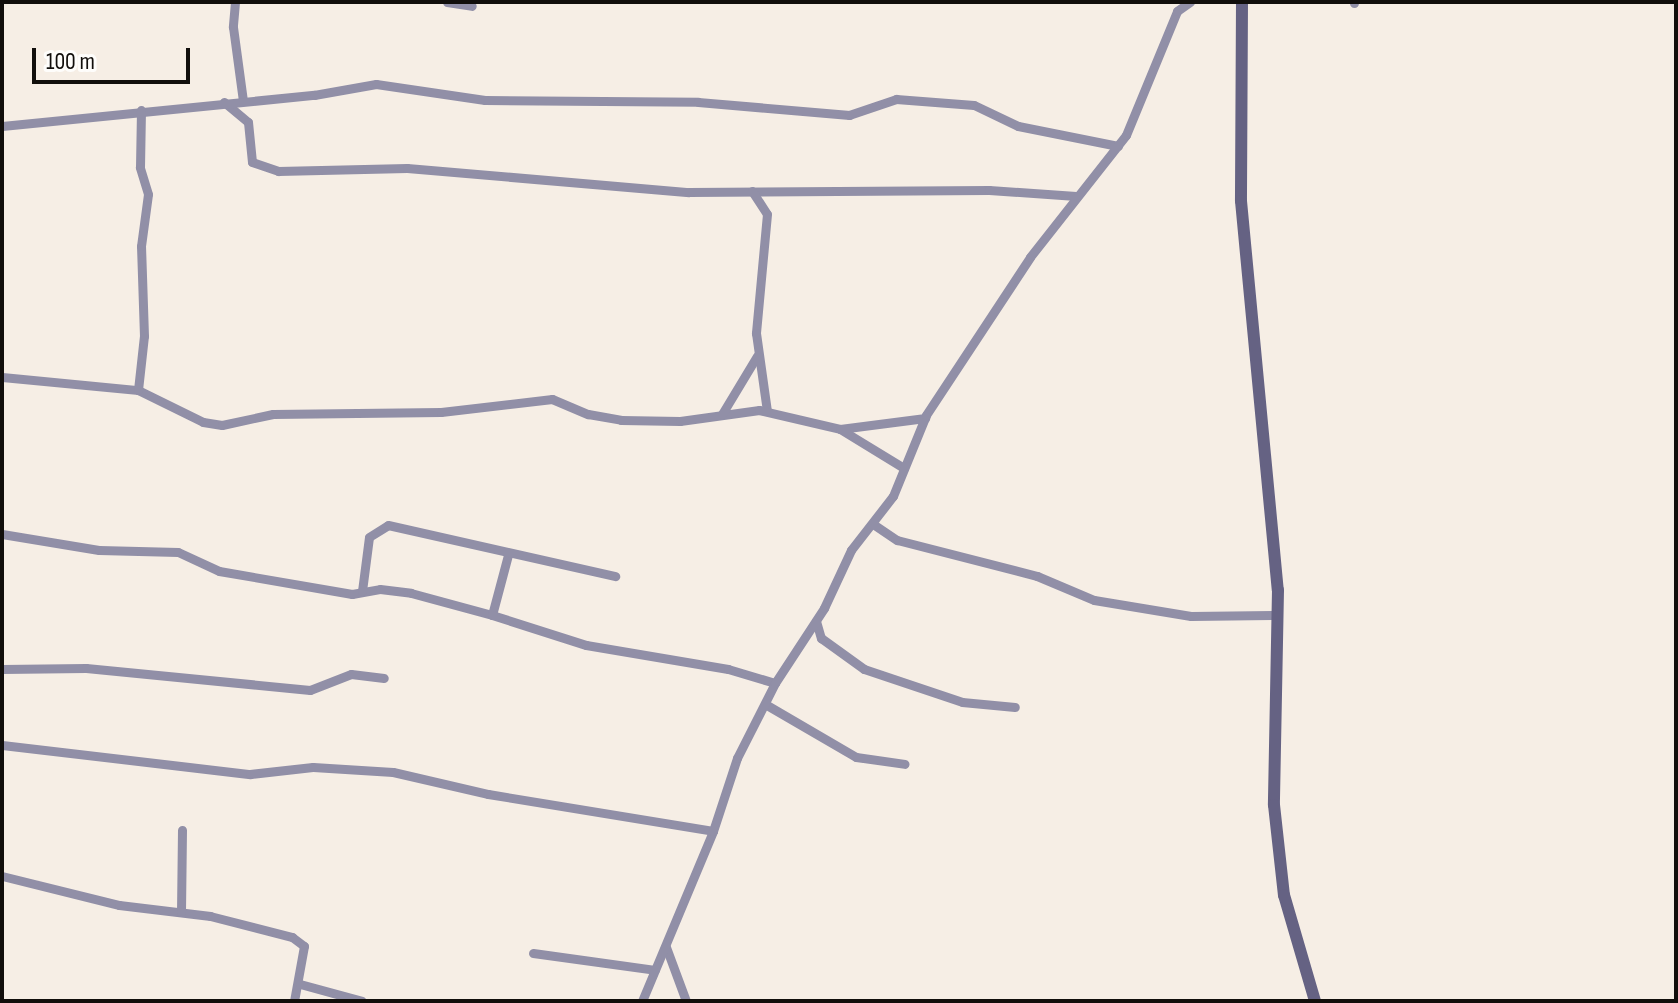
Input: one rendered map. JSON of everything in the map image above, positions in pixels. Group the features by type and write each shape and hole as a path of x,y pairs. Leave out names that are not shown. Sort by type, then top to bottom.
{"street":[{"path":"447,2 472,6"},
{"path":"1242,2 1241,201 1274,525 1277,615 1274,805 1284,895 1315,1001"},
{"path":"234,3 243,101"},
{"path":"642,1001 666,947 690,876 713,831 737,758 775,683 816,621 851,550 893,496 925,418 1076,196 1118,146 1184,3"},
{"path":"2,126 376,84 485,100 698,102 849,115 896,99 974,105 1018,126 1118,146"},
{"path":"224,102 248,122 250,157 267,169 407,168 689,192 989,190 1076,196"},
{"path":"138,390 144,336 141,246 148,194 140,167 141,110"},
{"path":"752,191 767,214 758,289 757,354 767,411"},
{"path":"722,414 757,354"},
{"path":"2,377 138,390 203,422 222,425 273,414 441,412 552,399 588,414 621,420 680,421 767,411 840,429 904,468"},
{"path":"840,429 925,418"},
{"path":"873,524 897,540 1037,576 1094,600 1191,616 1277,615"},
{"path":"362,591 367,543 383,526 615,576"},
{"path":"2,534 99,550 178,552 219,571 352,594 362,591 411,593 586,645 728,669 775,683"},
{"path":"492,615 508,555"},
{"path":"816,621 821,638 849,663 962,702 1015,707"},
{"path":"806,637 821,638"},
{"path":"2,669 86,668 310,690 351,674 384,678"},
{"path":"765,704 856,757 905,764"},
{"path":"2,745 250,774 313,767 393,772 488,794 713,831"},
{"path":"181,912 182,830"},
{"path":"2,876 119,905 240,923 303,943 300,984 294,1001"},
{"path":"666,947 686,1001"},
{"path":"533,953 655,970"},
{"path":"300,984 362,1001"}]}
